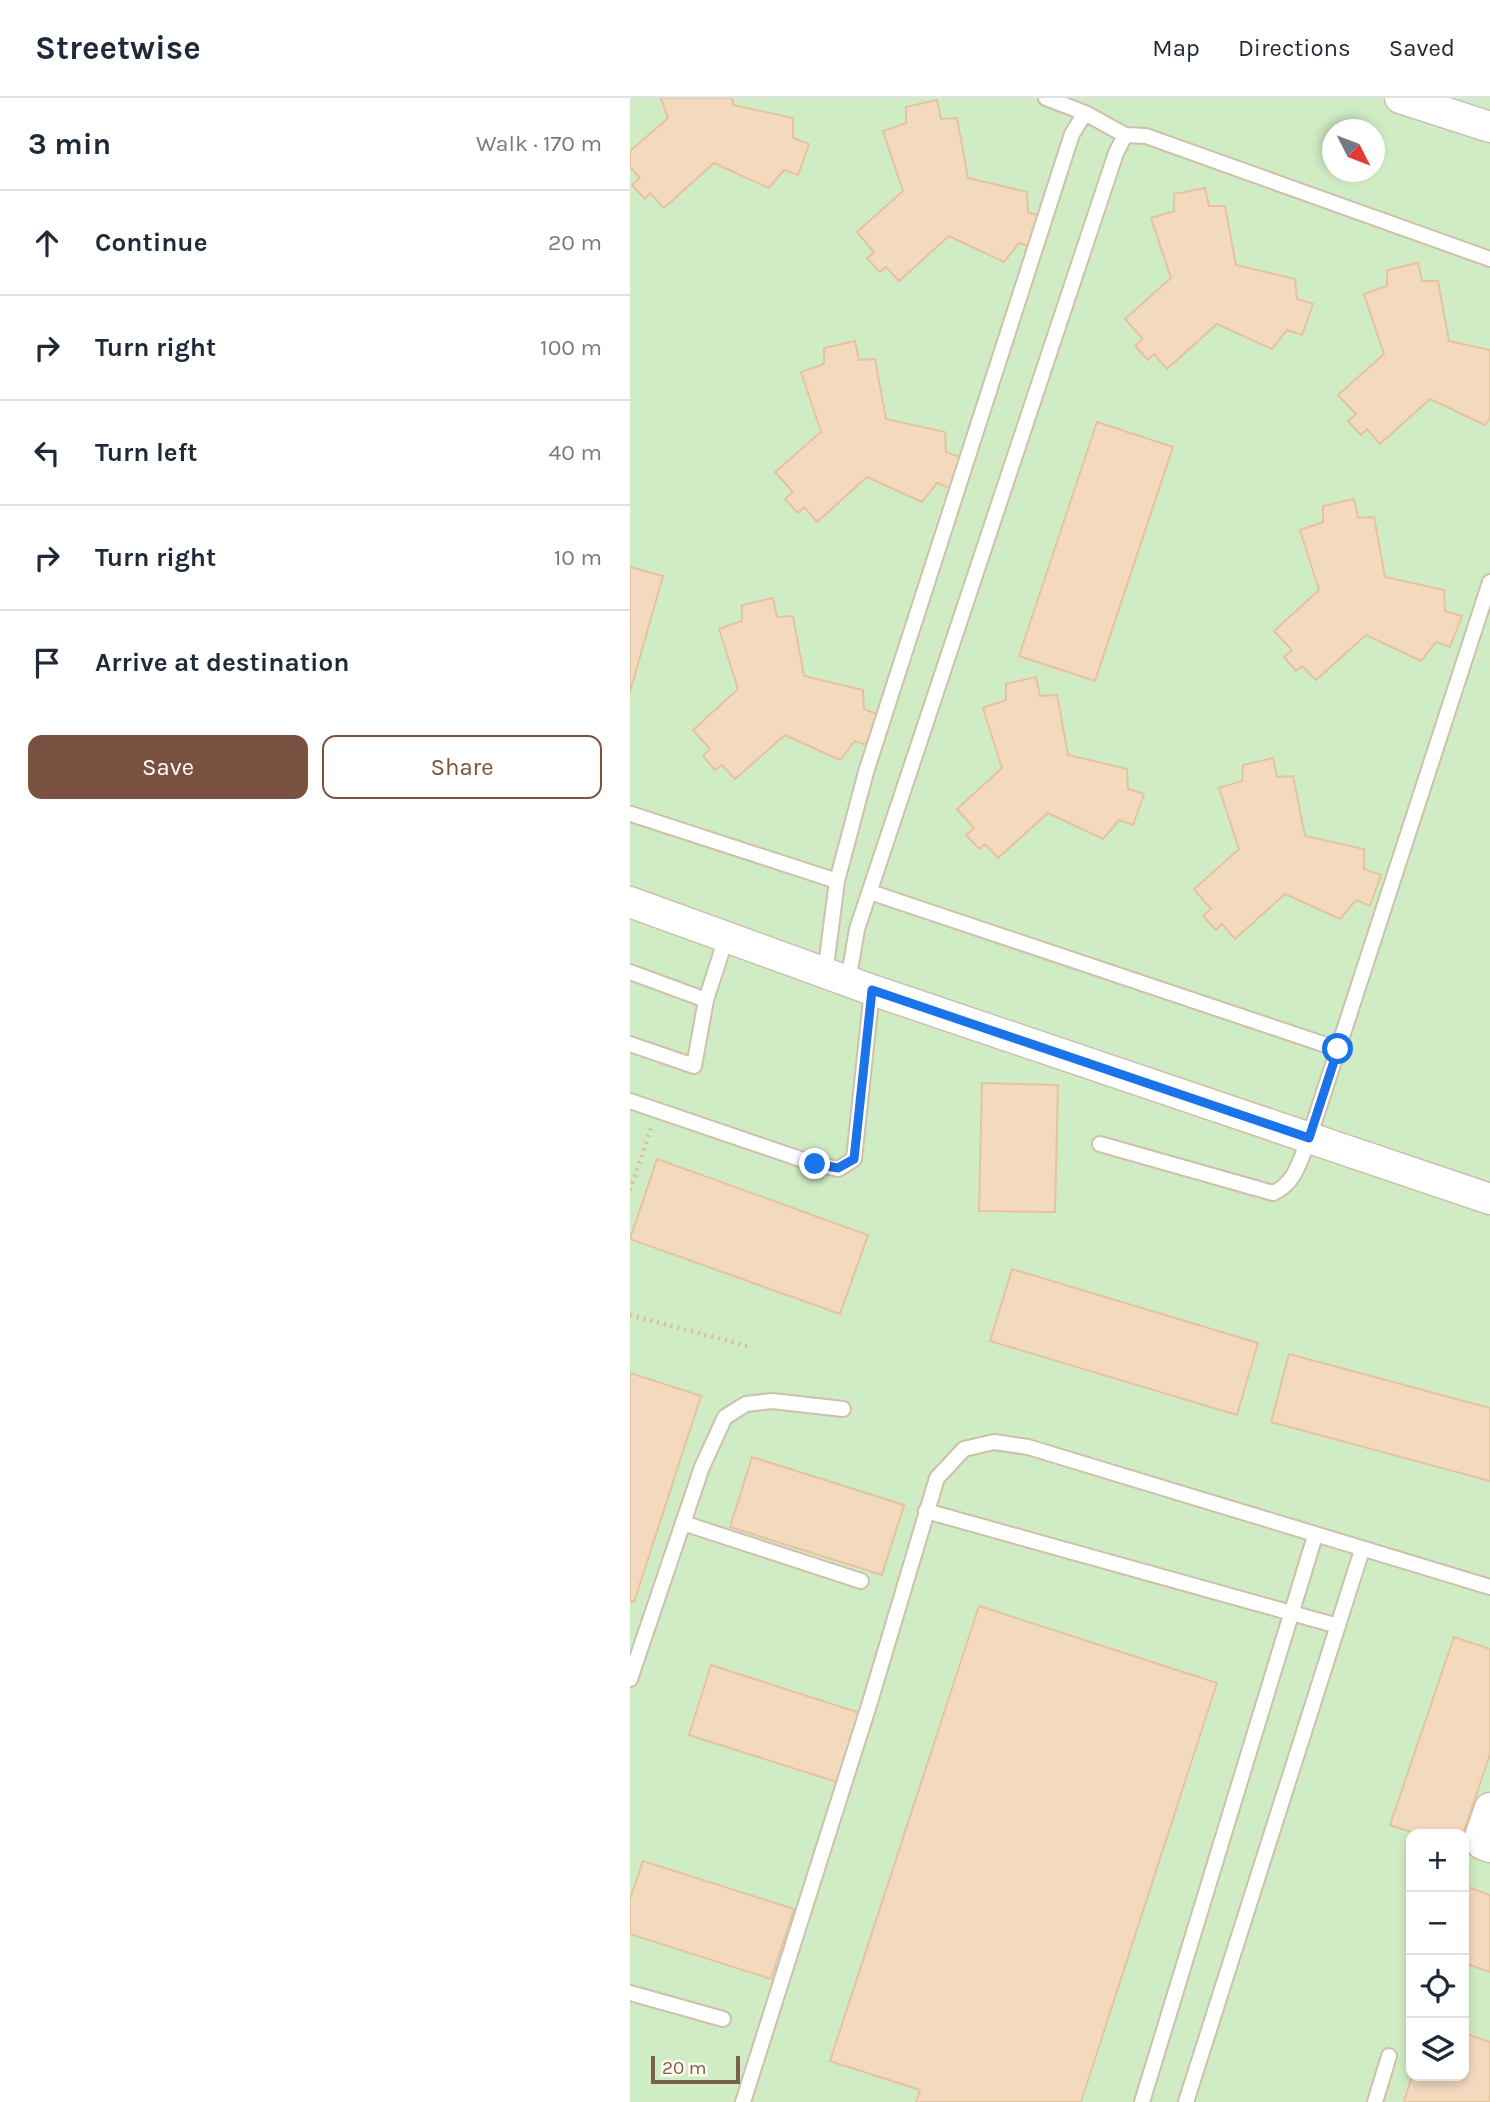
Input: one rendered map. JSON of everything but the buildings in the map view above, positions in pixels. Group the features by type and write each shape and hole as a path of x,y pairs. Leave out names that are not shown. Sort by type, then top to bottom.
{"street":[{"path":"1400,98 1490,127"},
{"path":"630,902 848,982 1490,1199"},
{"path":"1490,1808 1480,1837 1482,1844 1490,1847"}],"lane":[{"path":"1046,98 1085,113 1125,135 1146,136 1490,259"},
{"path":"630,1101 815,1164 838,1168 854,1159 848,982 837,881 866,772 911,630 1073,134 1085,113"},
{"path":"848,982 851,950 1116,153 1125,135"},
{"path":"1100,1144 1273,1193 1285,1188 1292,1180 1309,1138 1490,582"},
{"path":"631,814 837,881"},
{"path":"870,892 1338,1049"},
{"path":"630,1044 694,1066 706,1000 726,938"},
{"path":"630,972 706,1000"},
{"path":"630,1679 702,1466 725,1417 746,1404 772,1401 843,1409"},
{"path":"743,2102 747,2081 870,1702 937,1478 964,1449 994,1442 1028,1447 1490,1587"},
{"path":"926,1511 1338,1626"},
{"path":"683,1523 861,1581"},
{"path":"1143,2102 1315,1536"},
{"path":"1186,2102 1362,1550"},
{"path":"630,1993 723,2019"},
{"path":"1375,2102 1389,2056"}],"path":[{"path":"630,1190 657,1111"},
{"path":"630,1315 747,1346"}],"green space":[{"path":"630,98 1490,98 1490,2102 630,2102"}],"route":[{"path":"815,1164 838,1168 854,1159 872,990 1309,1138 1338,1049"}]}
